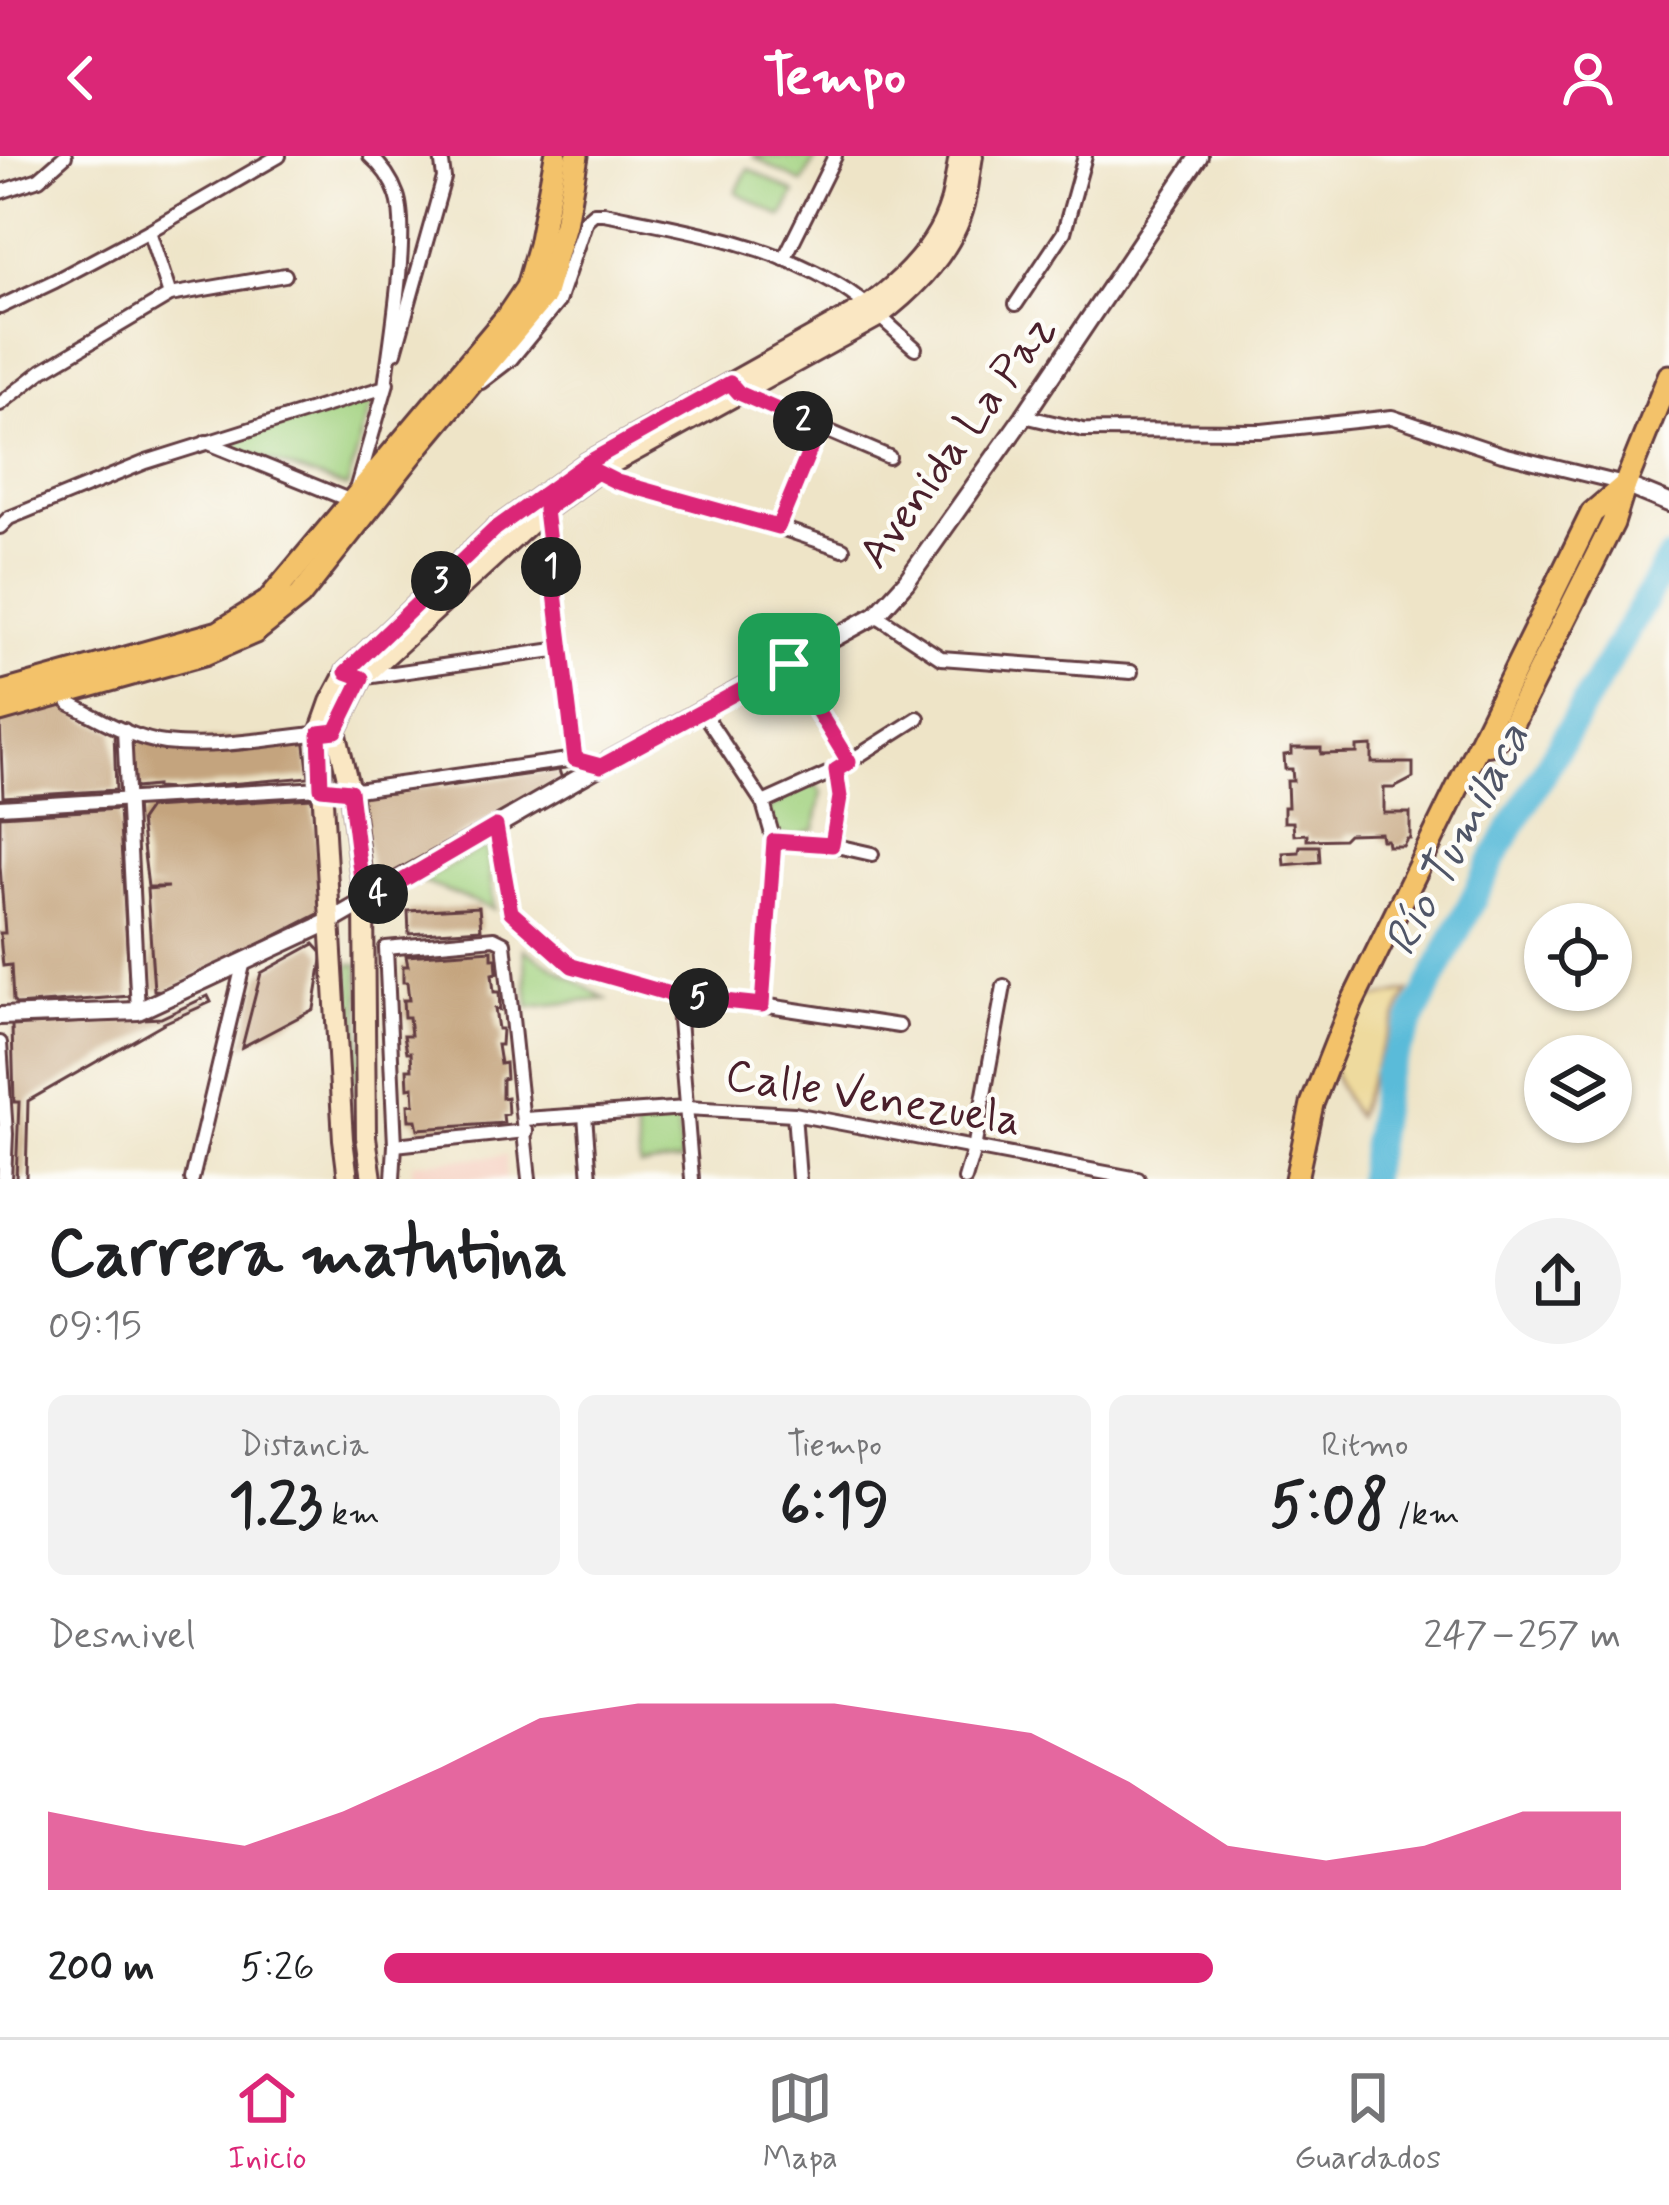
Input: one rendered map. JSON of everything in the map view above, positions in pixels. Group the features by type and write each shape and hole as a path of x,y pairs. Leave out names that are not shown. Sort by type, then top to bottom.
{"main road":[{"path":"0,711 204,653 255,632 300,596 360,506 527,287 556,156"},
{"path":"0,693 219,632 267,602 460,398 544,296 565,224 577,156"},
{"path":"958,204 959,156"},
{"path":"348,1179 321,788 330,702 495,529 592,467 873,311 925,252 958,204 973,156"},
{"path":"1480,745 1490,744 1510,728 1613,523 1669,376"},
{"path":"354,675 592,467"},
{"path":"1296,1179 1312,1104 1352,1003 1592,513 1625,485"},
{"path":"328,732 350,791 364,903 366,1137 371,1179"}],"street":[{"path":"0,192 39,179 65,156"},
{"path":"0,307 149,231 279,156"},
{"path":"370,156 385,169 399,199 400,249 385,388"},
{"path":"205,442 360,506 385,388 444,178 441,156"},
{"path":"784,259 835,156"},
{"path":"1016,304 1064,232 1084,156"},
{"name":"Avenida La Paz","path":"0,1016 138,1011 331,921 876,615 906,582 1024,416 1198,156"},
{"path":"460,398 511,359 558,302 586,220 594,213 712,235 784,259 836,283 915,348"},
{"path":"149,231 170,296"},
{"path":"0,404 42,371 170,296 285,275"},
{"path":"0,527 9,518 146,462 385,388"},
{"path":"734,388 889,457"},
{"path":"1024,416 1083,430 1262,430 1392,417 1502,454 1625,485 1668,503"},
{"path":"778,527 819,428"},
{"path":"592,467 617,482 844,549"},
{"path":"545,510 575,759"},
{"path":"876,615 941,658 1131,672"},
{"path":"354,675 561,649"},
{"path":"789,664 849,762"},
{"path":"65,692 70,704 162,743 328,732"},
{"path":"702,711 764,803 774,841 762,1005"},
{"path":"764,803 836,770 918,718"},
{"path":"124,730 138,1011"},
{"path":"0,807 321,788 350,791 575,759 601,766"},
{"path":"832,845 840,797 836,770"},
{"path":"496,826 511,912 572,966 677,996 899,1026"},
{"path":"774,841 832,845 872,854"},
{"path":"393,1179 386,948 494,938 504,943 529,1179"},
{"path":"192,1179 244,961"},
{"path":"965,1179 1004,986"},
{"path":"677,996 692,1179"},
{"path":"0,1043 4,1179"},
{"name":"Calle Venezuela","path":"395,1145 585,1115 686,1108 794,1114 1138,1179"},
{"path":"794,1114 799,1179"},
{"path":"585,1115 590,1179"}],"shaded area":[{"path":"506,1155 506,1179 413,1179 412,1163"}],"green space":[{"path":"752,156 817,156 802,183"},
{"path":"748,168 795,193 782,217 736,192"},
{"path":"374,394 347,488 215,442"},
{"path":"812,781 822,792 815,829 796,837 774,835 767,810"},
{"path":"487,846 494,909 420,881"},
{"path":"524,949 606,999 529,1007"},
{"path":"349,964 358,964 367,1179 360,1179"},
{"path":"677,1115 681,1161 640,1166 634,1117"}],"sand":[{"path":"1409,991 1356,1117 1338,1084 1333,1060 1352,1003"}],"building":[{"path":"63,702 83,719 114,731 116,790 3,797 0,721"},
{"path":"304,737 309,777 135,788 130,740"},
{"path":"1372,746 1372,763 1413,763 1413,778 1384,788 1384,813 1410,813 1410,839 1403,846 1388,846 1381,833 1307,840 1307,834 1294,835 1293,822 1284,822 1287,781 1293,781 1292,769 1285,769 1284,755 1292,754 1292,748 1321,748 1321,754 1357,753 1357,747"},
{"path":"559,770 562,779 373,883 362,794"},
{"path":"312,798 324,911 168,991 154,990 147,889 169,887 148,887 140,821 149,808"},
{"path":"119,809 130,996 17,1005 11,965 3,966 1,947 0,933 5,933 0,816"},
{"path":"1300,846 1319,846 1320,862 1284,865 1283,853 1299,852"},
{"path":"479,907 481,929 409,934 408,911"},
{"path":"314,944 323,954 314,1009 242,1047 261,973"},
{"path":"492,950 500,1010 495,1009 498,1029 502,1029 501,1045 497,1045 500,1064 505,1063 502,1098 507,1097 508,1114 503,1115 504,1123 418,1129 416,1120 409,1120 408,1105 414,1104 413,1087 408,1088 411,1052 407,1052 404,1035 411,1035 409,1017 404,1017 403,1000 409,1000 407,982 403,982 406,956"},
{"path":"208,996 211,1002 164,1023 28,1101 26,1179 16,1179 19,1102 14,1102 12,1026 161,1018"}],"waterway":[{"name":"Río Tumilaca","path":"1369,1179 1385,1075 1493,859 1669,559"}],"route":[{"path":"730,383 739,393 819,428 778,527 617,482 597,472 545,510 575,759 601,766 789,664 849,762 836,770 840,797 832,845 774,841 762,1005 677,996 572,966 511,912 496,826 364,903 350,791 321,788 319,733 336,731 362,678 346,672 495,529 587,463 730,383"}]}
